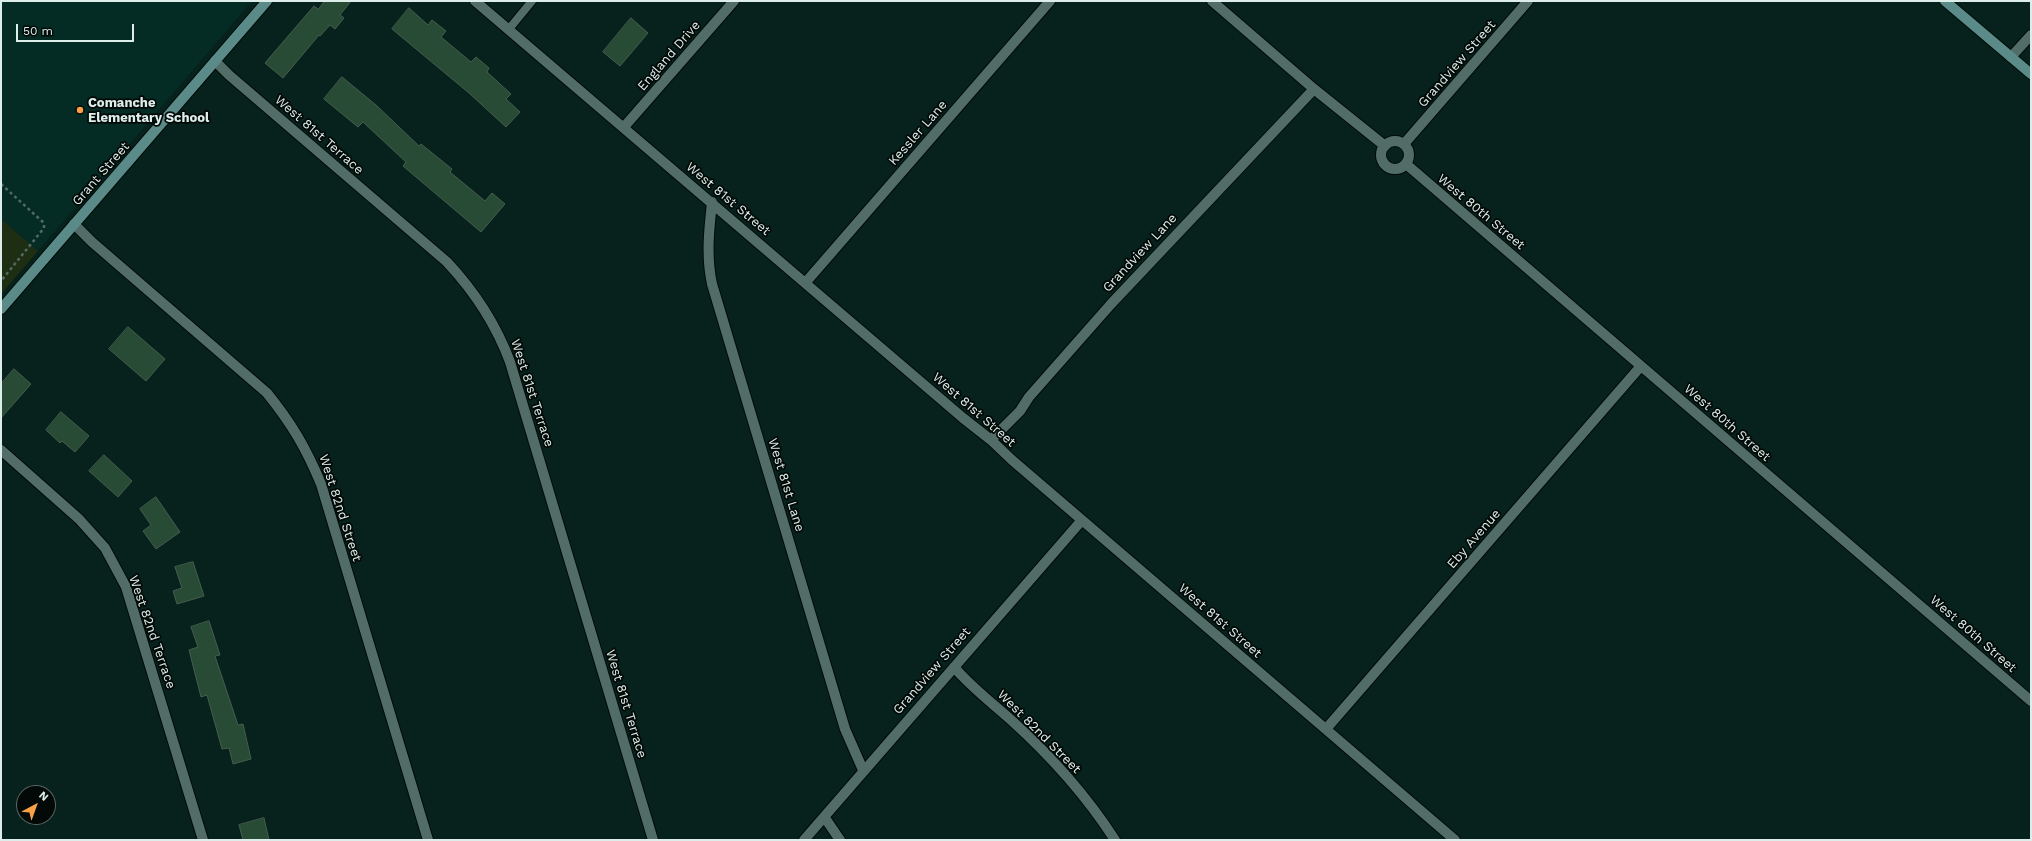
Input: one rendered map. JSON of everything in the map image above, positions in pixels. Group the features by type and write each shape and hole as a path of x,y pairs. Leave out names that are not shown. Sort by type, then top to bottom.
{"street":[{"name":"Grant Street","path":"1,309 267,1"},
{"name":"West 81st Street","path":"475,1 806,282 963,418 991,440 1455,840"},
{"name":"England Drive","path":"624,128 734,1"},
{"name":"Kessler Lane","path":"806,282 1050,1"},
{"path":"1212,1 1314,89 1385,146"},
{"name":"Grandview Street","path":"1404,144 1528,1"},
{"path":"1945,1 2031,74"},
{"path":"2011,57 2031,35"},
{"name":"West 81st Terrace","path":"215,61 229,75 447,262 467,284 487,312 510,362 654,840"},
{"name":"Grandview Lane","path":"991,440 1020,411 1029,397 1111,304 1314,89"},
{"path":"1395,141 1404,144 1409,156 1406,164 1397,169 1388,167 1381,156 1385,146 1395,141"},
{"name":"West 80th Street","path":"1406,164 2031,702"},
{"name":"West 81st Lane","path":"712,202 707,243 709,270 712,284 845,729 863,770"},
{"name":"West 82nd Street","path":"74,224 92,242 267,393 289,420 307,450 321,484 428,840"},
{"name":"Eby Avenue","path":"1326,729 1641,366"},
{"name":"West 82nd Terrace","path":"1,450 79,519 105,548 126,587 203,840"},
{"name":"Grandview Street","path":"804,840 825,818 863,770 1082,520"},
{"name":"West 82nd Street","path":"954,667 965,680 1010,719 1054,761 1086,798 1115,840"},
{"path":"825,818 840,840"}],"lane":[{"path":"509,30 532,1"}],"path":[{"path":"1,184 44,223 44,228 1,280"}],"shaded area":[{"name":"Comanche Elementary School","path":"1,1 252,1 38,251 1,219"},
{"path":"1,219 38,251 1,294"}],"building":[{"path":"325,1 351,1 340,15 344,18 335,29 330,25 320,36 319,35 283,78 265,63 314,6 318,9"},
{"path":"409,8 428,25 432,20 446,31 441,37 471,62 476,57 489,68 487,72 511,94 506,99 520,112 506,127 469,93 392,29"},
{"path":"631,18 648,33 620,66 603,52"},
{"path":"342,77 376,105 419,146 421,144 452,169 450,172 485,201 492,193 505,204 481,232 403,166 406,162 363,122 358,127 324,99"},
{"path":"128,327 165,359 146,381 109,349"},
{"path":"14,369 31,384 1,418 1,384"},
{"path":"61,412 89,436 75,452 62,441 60,443 46,430"},
{"path":"104,455 132,481 118,497 89,471"},
{"path":"156,497 180,532 156,549 143,531 151,525 140,509"},
{"path":"193,562 204,596 177,604 173,591 182,588 175,567"},
{"path":"209,621 220,655 215,656 238,725 243,724 251,759 233,764 229,748 222,749 207,695 201,697 189,650 198,647 191,627"},
{"path":"264,818 269,840 243,840 239,825"}],"place":[{"name":"Comanche Elementary School","path":"80,110"}]}
